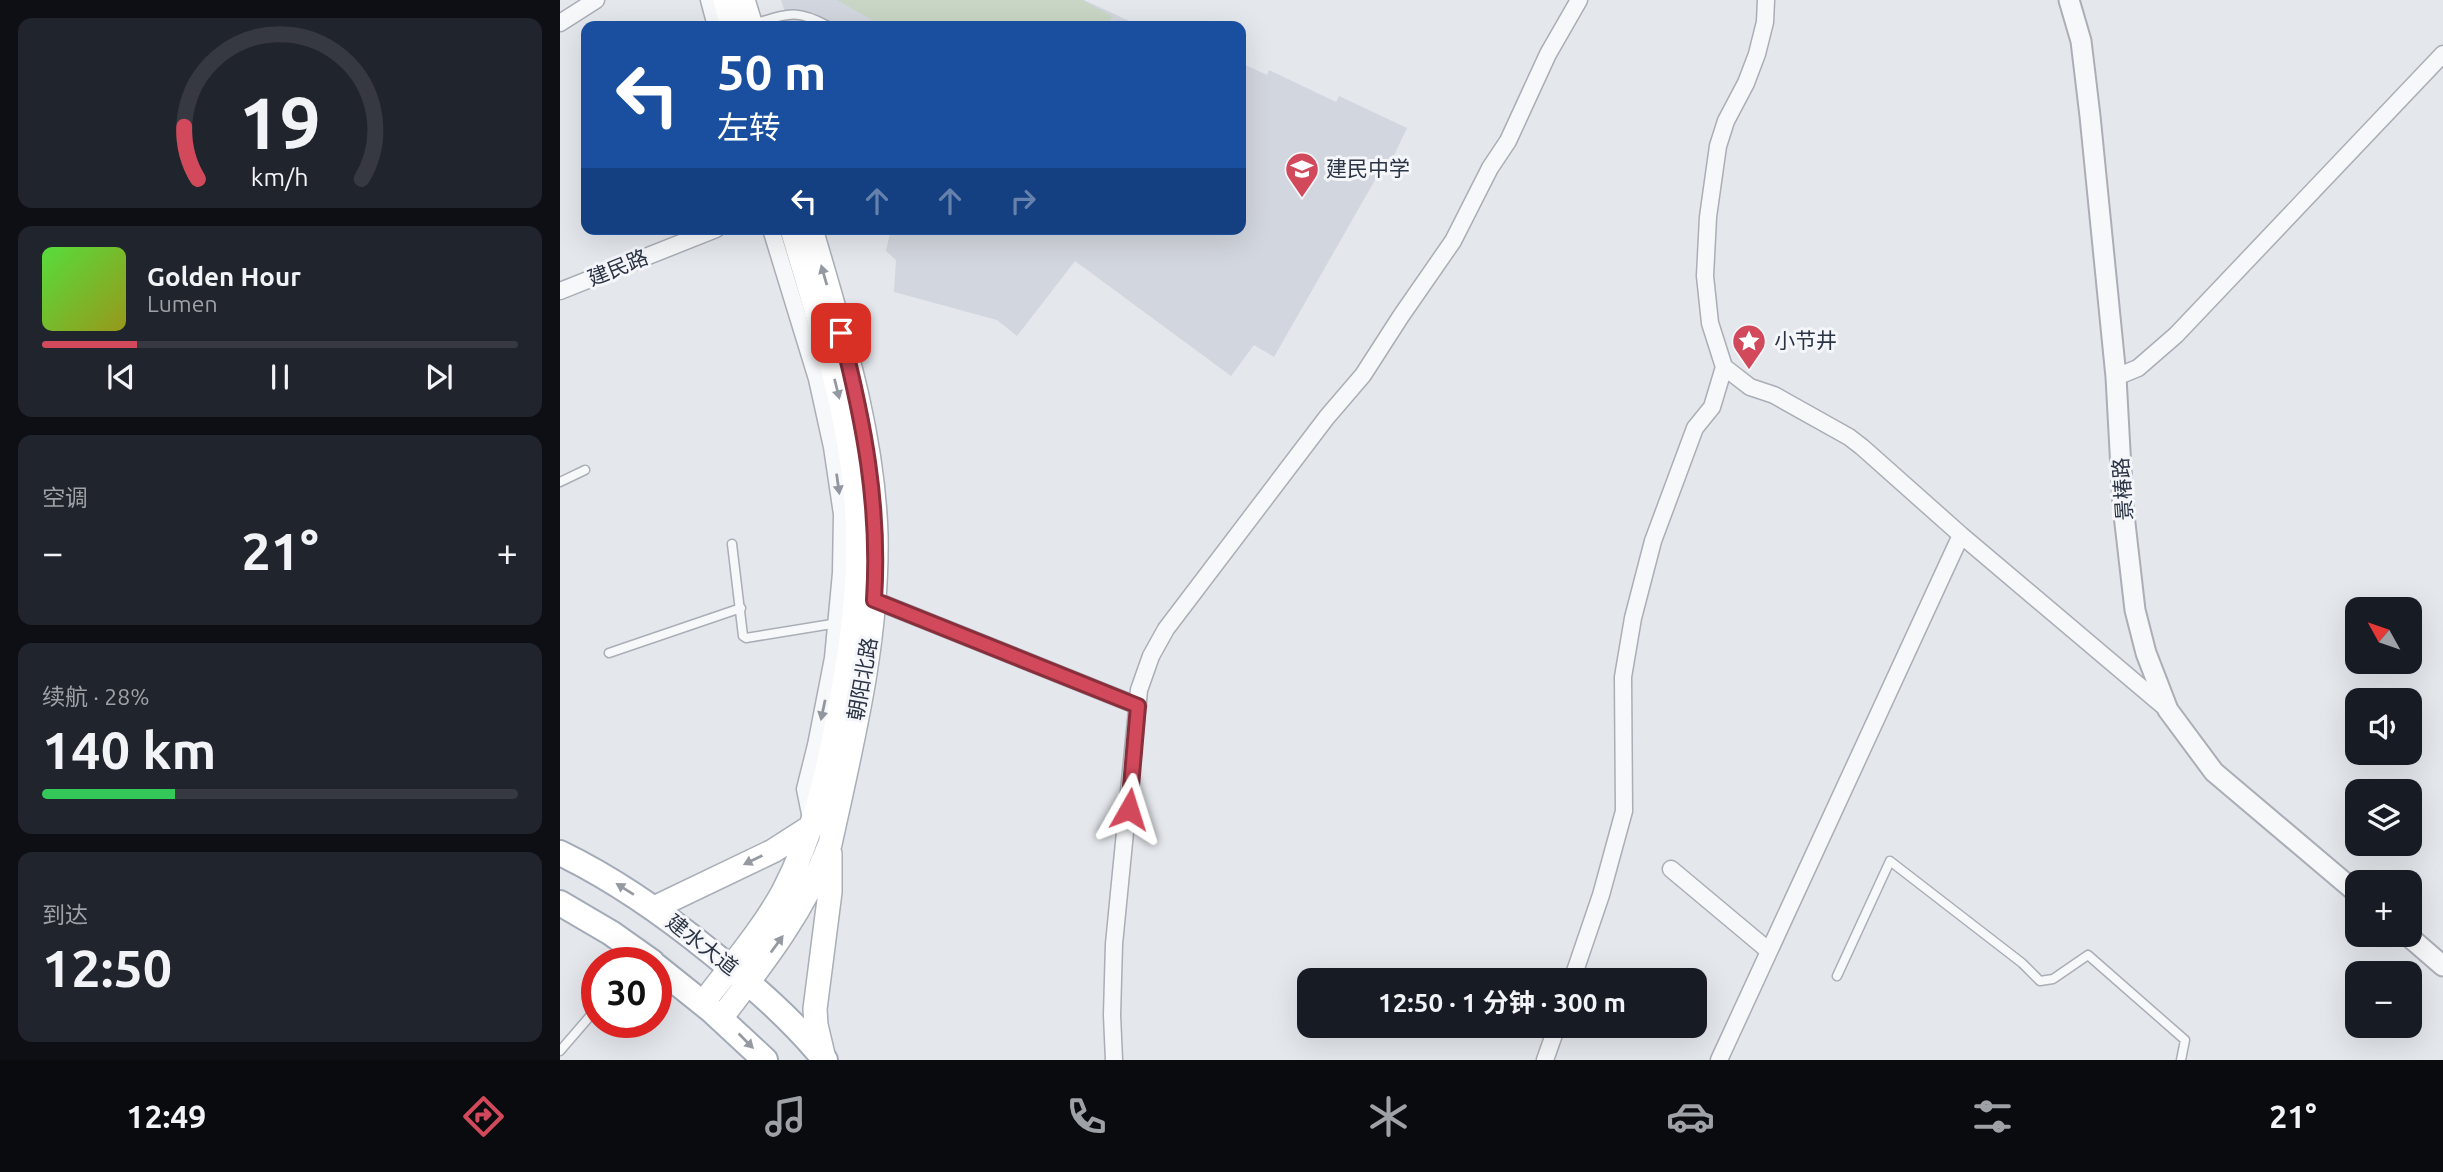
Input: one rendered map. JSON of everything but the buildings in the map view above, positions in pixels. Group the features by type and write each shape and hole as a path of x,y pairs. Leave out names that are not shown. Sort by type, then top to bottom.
{"main road":[{"path":"725,0 740,21"},
{"path":"743,0 744,21"},
{"name":"朝阳北路","path":"739,975 796,864 812,826 827,775 848,667 846,622 858,537 848,437 824,338 794,235"},
{"name":"朝阳北路","path":"712,1011 739,975 794,919 814,882 830,845 865,670 874,600 875,524 865,433 841,333 812,235"},
{"path":"654,908 773,851 812,826"},
{"path":"825,1059 819,1042 815,1009 830,892 830,845"},
{"name":"建水大道","path":"560,853 609,878 654,908 739,975 797,1028 825,1059"},
{"path":"560,903 611,933 629,947"},
{"path":"672,980 712,1011 765,1060"}],"street":[{"path":"560,23 596,0"},
{"path":"709,0 715,21"},
{"path":"1114,1060 1114,944 1139,690 1144,673 1166,629 1327,417 1363,376 1453,241 1490,168 1508,141 1548,54 1579,0"},
{"path":"1576,968 1601,895 1624,811 1623,677 1633,618 1658,528 1695,428 1712,407 1724,367 1710,323 1704,276 1708,217 1722,130 1746,83 1757,54 1765,22 1766,0"},
{"name":"景椿路","path":"2069,0 2081,41 2091,116 2116,377 2123,506 2135,610 2146,653 2168,710 2214,772 2345,883"},
{"path":"2116,377 2138,368 2176,335 2443,54"},
{"name":"建民路","path":"560,291 701,235"},
{"path":"773,235 817,379 832,447 840,497 846,622"},
{"path":"1724,367 1750,387 1774,395 1849,437 2168,710"},
{"path":"1719,1060 1961,535"},
{"path":"874,600 1138,706"},
{"path":"1671,869 1769,951"},
{"path":"2421,947 2443,966"},
{"path":"1545,1060 1553,1038"}],"lane":[{"path":"764,21 795,13 819,21"},
{"path":"560,482 585,470"},
{"path":"732,544 744,636 747,638 846,622"},
{"path":"609,653 741,608"},
{"path":"1837,976 1890,861 2022,963 2040,981 2053,979 2088,955 2185,1040 2182,1060"},
{"path":"560,1051 581,1027"}],"shaded area":[{"path":"781,0 1084,0 1129,21 787,21"},
{"name":"建民中学","path":"1246,65 1267,75 1269,70 1336,102 1339,96 1407,128 1388,168 1383,166 1274,357 1254,345 1231,376 1075,261 1017,336 997,320 894,292 896,260 886,251 890,235 1246,235"}],"green space":[{"path":"837,0 1082,0 1112,16 1110,21 874,21"}],"place":[{"name":"建民中学","path":"1302,199"},
{"name":"小节井","path":"1749,371"}],"route":[{"path":"841,333 859,402 870,465 876,536 874,600 1138,706 1129,809"}]}
